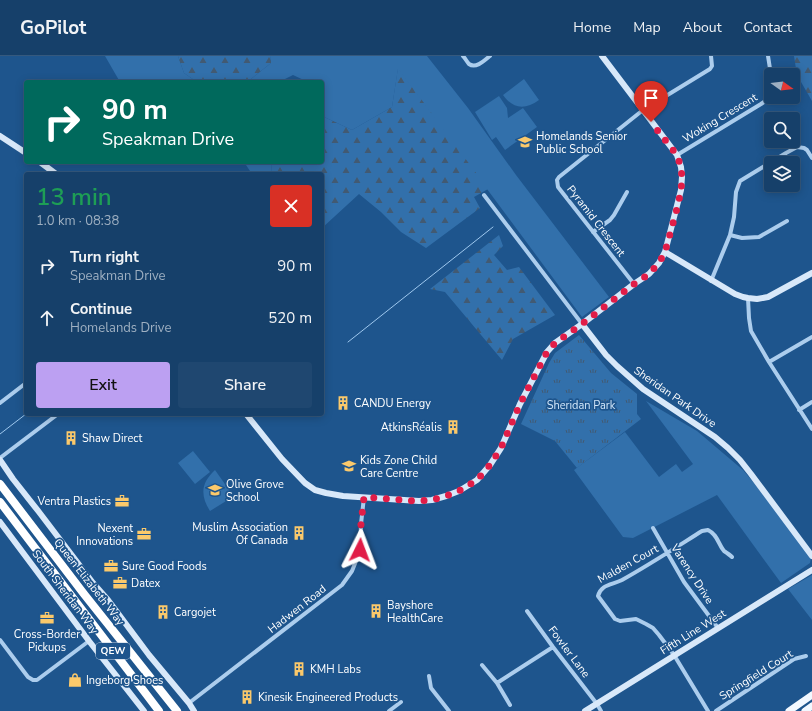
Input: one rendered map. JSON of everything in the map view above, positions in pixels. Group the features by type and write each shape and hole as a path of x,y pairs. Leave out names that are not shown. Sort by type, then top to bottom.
{"highway":[{"name":"Queen Elizabeth Way","path":"0,484 176,711"},
{"name":"Queen Elizabeth Way","path":"0,502 159,711"}],"main road":[{"path":"789,711 812,695"},
{"path":"805,711 812,706"}],"street":[{"path":"463,56 469,64 473,66 490,56"},
{"path":"248,416 282,459 305,483 315,490 343,496 413,501 432,500 459,491 477,480 490,465 501,448 520,404 547,352 555,343 649,274 659,263 665,252 681,190 681,167 677,155 602,56"},
{"path":"643,110 710,69 712,66 711,56"},
{"path":"768,56 770,68"},
{"name":"Woking Crescent","path":"677,155 764,102"},
{"name":"Pyramid Crescent","path":"634,284 558,187 557,180 643,110"},
{"path":"0,136 24,152"},
{"path":"711,280 730,235 734,217 736,192 740,181 797,147 807,150 812,158"},
{"path":"43,164 53,172"},
{"path":"593,232 610,220 627,192"},
{"name":"Sheridan Park Drive","path":"484,195 606,355 643,389 728,448 751,474 812,556"},
{"path":"730,235 742,238 759,237 787,221"},
{"path":"665,252 735,294 748,298 757,299 768,297 812,273"},
{"path":"748,298 751,331 812,429"},
{"path":"770,362 812,337"},
{"path":"0,403 24,385"},
{"path":"799,410 812,402"},
{"path":"55,416 0,459 12,479 194,711"},
{"name":"Hadwen Road","path":"189,703 342,585 352,571 358,556 364,497"},
{"name":"South Sheridan Way","path":"0,522 89,641 144,711"},
{"name":"Varency Drive","path":"653,528 684,582 718,628"},
{"name":"Malden Court","path":"674,656 659,635 646,624 636,620 620,621 615,619 598,596 599,591 602,588 621,580 702,531 708,530 715,536 724,550 732,557"},
{"name":"Fifth Line West","path":"585,711 812,570"},
{"name":"Fowler Lane","path":"527,611 601,711"},
{"path":"0,640 28,677 33,680 37,680 89,641"},
{"path":"497,683 553,647"},
{"path":"674,656 708,711"},
{"name":"Springfield Court","path":"716,711 794,659 806,656"},
{"path":"482,665 497,683 510,705"},
{"path":"429,676 431,688 449,711"},
{"path":"390,711 401,702"}],"green space":[{"path":"105,56 178,56 184,73 194,80 119,80"},
{"path":"178,56 270,56 271,63 250,80 194,80 184,73"},
{"path":"270,56 427,56 468,108 516,175 609,297 582,317 398,69 392,107 352,130 324,117 324,80 304,80 293,75 283,80 250,80 271,63"},
{"path":"794,56 812,56 812,101 800,80 800,68 796,68"},
{"path":"398,68 488,189 474,197 480,208 426,248 401,232 381,212 359,194 324,226 324,172 272,172 271,164 324,164 324,117 352,130 392,107"},
{"path":"524,79 539,100 524,107 511,103 503,95"},
{"path":"499,96 507,108 508,118 523,108 537,127 505,150 496,137 492,140 475,112"},
{"path":"245,164 271,164 272,172 251,172"},
{"path":"499,235 503,246 494,255 507,270 519,267 555,315 513,339 502,360 445,292 430,289"},
{"name":"Sheridan Park","path":"579,335 611,373 637,394 637,414 641,419 577,468 555,441 521,424 555,353"},
{"path":"646,401 697,431 743,470 811,558 810,563 781,583 717,495 633,538 623,537 574,470 625,432 659,477 676,464 682,472 693,464"},
{"path":"193,451 210,472 195,484 178,463"},
{"path":"215,470 232,494 231,498 210,511 203,494 207,480"},
{"path":"812,575 812,620 788,589"}],"waterway":[{"path":"348,342 493,227"},
{"path":"0,434 24,416"}],"place":[{"name":"Homelands Senior Public School","path":"525,142"},
{"name":"CANDU Energy","path":"343,403"},
{"name":"AtkinsRéalis","path":"453,427"},
{"name":"Shaw Direct","path":"71,438"},
{"name":"Kids Zone Child Care Centre","path":"349,466"},
{"name":"Olive Grove School","path":"215,490"},
{"name":"Ventra Plastics","path":"122,501"},
{"name":"Muslim Association Of Canada","path":"299,533"},
{"name":"Nexent Innovations","path":"144,534"},
{"name":"Sure Good Foods","path":"111,566"},
{"name":"Datex","path":"120,583"},
{"name":"Bayshore HealthCare","path":"376,611"},
{"name":"Cargojet","path":"163,612"},
{"name":"Cross-Border Pickups","path":"47,618"},
{"name":"KMH Labs","path":"299,669"},
{"name":"Ingeborg Shoes","path":"75,680"},
{"name":"Kinesik Engineered Products","path":"247,697"}],"route":[{"path":"360,550 364,497 413,501 432,500 459,491 477,480 490,465 501,448 520,404 547,352 555,343 649,274 659,263 665,252 678,205 682,178 681,167 677,155 651,122"}]}
